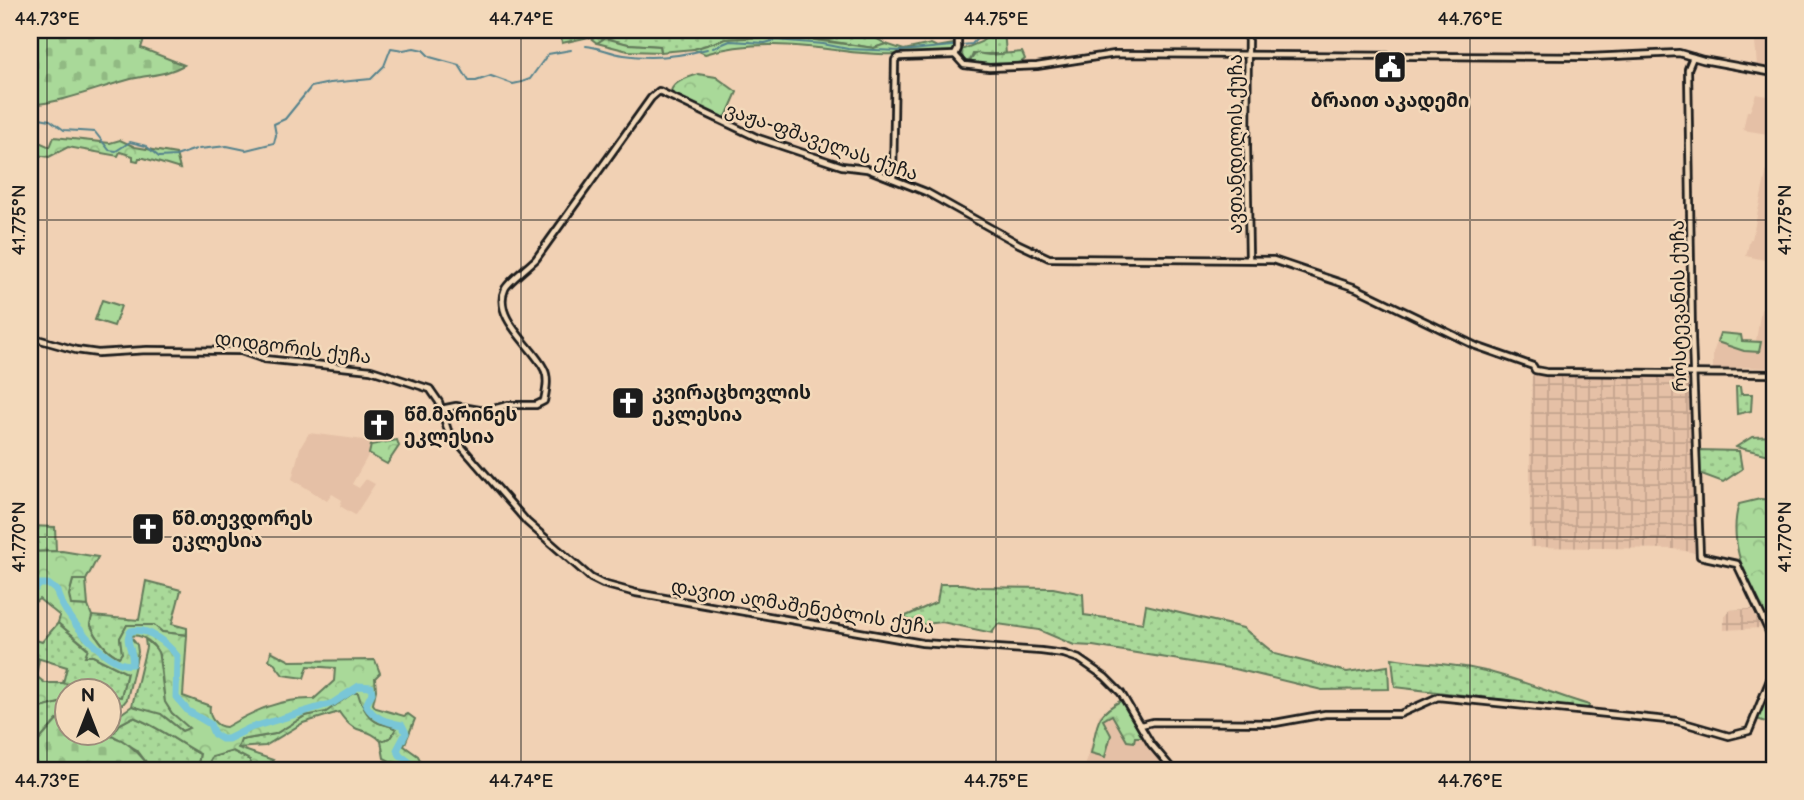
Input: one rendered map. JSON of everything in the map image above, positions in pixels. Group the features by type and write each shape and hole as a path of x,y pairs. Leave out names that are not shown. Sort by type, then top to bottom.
{"street":[{"path":"955,55 958,30"},
{"name":"ავთანდილის ქუჩა","path":"1248,30 1247,158 1250,258"},
{"path":"955,55 964,65 989,68 1037,66 1115,54 1590,57 1679,53 1774,73"},
{"path":"893,179 896,58 955,55"},
{"name":"როსტევანის ქუჩა","path":"1693,57 1689,63 1688,82 1693,374 1700,556 1737,564 1774,642"},
{"name":"ვაჟა-ფშაველას ქუჩა","path":"440,410 456,405 485,411 508,405 536,405 544,401 547,380 545,370 518,336 504,310 503,293 506,285 536,259 651,98 659,91 758,138 842,166 867,169 926,192 1049,258 1250,258"},
{"path":"1250,258 1273,260 1333,279 1476,346 1532,366 1535,370 1566,373 1774,374"},
{"name":"დიდგორის ქუჩა","path":"30,337 98,353 233,350 264,359 360,368 430,388 439,402 444,424"},
{"name":"დავით აღმაშენებლის ქუჩა","path":"444,424 527,522 583,574 603,584 636,593 922,643 1064,654 1079,659 1105,677 1121,693 1151,744 1173,770"},
{"path":"1141,725 1153,722 1275,723 1341,713 1400,714 1438,697 1677,721 1729,736 1749,730 1774,669"}],"shaded area":[{"path":"1754,30 1774,30 1774,71 1757,66"},
{"path":"1756,94 1774,97 1774,135 1743,130 1747,111 1750,111"},
{"path":"1767,169 1774,171 1774,262 1746,256"},
{"path":"1761,309 1774,311 1774,368 1713,370 1713,353 1717,342 1731,345 1760,342 1756,341"},
{"path":"1537,372 1691,376 1697,553 1673,549 1530,547 1532,376"},
{"path":"309,433 372,441 369,454 352,484 359,488 366,479 375,484 355,515 340,506 342,500 332,494 327,501 292,479 300,448"},
{"path":"1752,609 1761,628 1724,630 1724,616 1729,610"},
{"path":"1122,698 1157,759 1168,770 1099,770 1085,767 1099,715"}],"green space":[{"path":"30,30 147,30 141,48 184,65 164,73 131,79 68,98 30,105"},
{"path":"560,30 861,30 886,44 874,48 802,37 767,37 726,39 694,49 661,52 660,46 628,44 605,38 597,43 589,37 562,43"},
{"path":"996,30 1004,30 1006,54 973,54 970,61 972,63 964,62 961,50 981,42"},
{"path":"785,36 874,48 886,44 904,50 931,44 937,47 954,44 956,50 951,54 884,54 756,45 705,54 694,49 726,39"},
{"path":"605,38 628,44 660,46 661,52 628,51 597,43"},
{"path":"1022,52 1025,59 1014,65 982,65 970,61 976,53 990,55"},
{"path":"698,74 716,77 737,92 725,119 673,95 671,91 675,85"},
{"path":"54,137 110,143 120,140 135,147 176,154 180,169 144,158 133,160 133,156 120,152 118,156 68,147 49,157 30,154 30,138 50,147"},
{"path":"102,300 121,306 114,326 95,320"},
{"path":"1720,333 1741,335 1742,341 1761,342 1759,352 1744,351 1717,342"},
{"path":"1736,387 1740,387 1741,394 1752,394 1751,411 1737,414"},
{"path":"1774,436 1774,456 1736,447 1752,437"},
{"path":"397,440 399,446 387,464 369,454 371,445"},
{"path":"1699,450 1739,451 1742,469 1723,482 1699,473"},
{"path":"1760,499 1774,500 1774,636 1744,572 1736,538 1739,504"},
{"path":"30,526 55,527 56,551 30,552"},
{"path":"62,551 98,557 86,580 73,580 69,595 71,605 88,606 92,616 92,629 109,651 119,657 122,653 120,638 127,625 154,625 162,632 187,635 183,696 210,706 212,717 222,727 279,703 314,699 334,681 335,668 308,666 304,678 283,675 269,660 271,651 290,661 375,660 380,673 375,678 373,704 376,708 404,716 408,714 415,719 404,746 418,756 425,770 407,770 384,758 381,741 390,738 396,729 371,718 358,693 353,693 326,712 305,716 275,734 241,740 238,748 273,760 264,770 250,770 250,760 233,751 212,757 205,770 197,770 200,754 133,717 122,723 122,713 132,706 161,714 182,731 189,728 172,713 165,702 160,657 155,648 140,636 130,636 137,645 138,652 127,699 122,704 127,673 93,656 85,656 88,648 58,623 60,616 39,599 30,606 30,552"},
{"path":"73,580 86,580 88,606 70,605 69,595"},
{"path":"146,581 181,590 172,624 187,628 187,635 162,632 154,625 127,625 120,638 122,653 119,657 109,651 98,638 90,623 92,616 139,620"},
{"path":"940,584 1053,588 1083,594 1084,615 1143,623 1146,605 1243,628 1275,654 1347,672 1388,666 1389,689 1322,690 1235,669 1074,645 1039,630 998,624 992,633 942,622 917,625 904,617 937,602"},
{"path":"58,623 88,649 86,656 93,656 127,673 122,693 122,678 64,678 67,667 30,656 30,638 42,642"},
{"path":"145,639 158,650 165,702 189,729 182,731 166,718 132,706 146,647"},
{"path":"30,656 39,659 36,676 45,683 52,683 52,705 30,711"},
{"path":"1392,658 1462,666 1498,674 1589,705 1588,710 1395,687"},
{"path":"1774,677 1774,741 1770,738 1771,724 1757,719"},
{"path":"353,693 359,693 371,718 396,729 390,738 381,741 371,733 351,725 339,712 303,723 265,746 237,748 241,740 275,734 305,716 326,711"},
{"path":"1122,700 1142,737 1135,737 1134,742 1127,741 1112,715 1103,720 1111,735 1105,757 1091,753 1099,721 1106,711"},
{"path":"52,705 52,726 30,751 30,711"},
{"path":"133,717 200,754 197,770 152,770 137,750 122,741 122,723"},
{"path":"52,726 52,748 122,748 122,740 133,748 152,770 30,770 30,751"},
{"path":"233,751 250,760 250,770 205,770 212,757"}],"waterway":[{"path":"713,48 730,41 765,43 776,40 848,49 901,51 972,44 985,30"},
{"path":"586,46 644,57 707,49"},
{"path":"199,149 227,146 246,150 274,143 274,124 285,119 311,87 371,79 384,66 391,48 423,50 430,57 459,65 469,81 491,76 513,84 530,79 548,54 571,50"},
{"path":"30,116 50,120 64,130 95,132 109,150 116,151 130,142 146,146 159,157 176,156 196,149"},
{"path":"30,609 33,591 40,584 48,584 57,591 67,612 87,638 111,659 123,664 132,664 128,639 131,631 144,631 157,637 177,656 176,697 188,711 210,724 214,734 222,739 333,703 359,686 371,687 372,693 366,705 377,717 402,725 406,733 397,750 420,770"}],"place":[{"name":"ბრაით აკადემი","path":"1390,67"},
{"name":"კვირაცხოვლის ეკლესია","path":"628,403"},
{"name":"წმ.მარინეს ეკლესია","path":"379,425"},
{"name":"წმ.თევდორეს ეკლესია","path":"148,529"}]}
